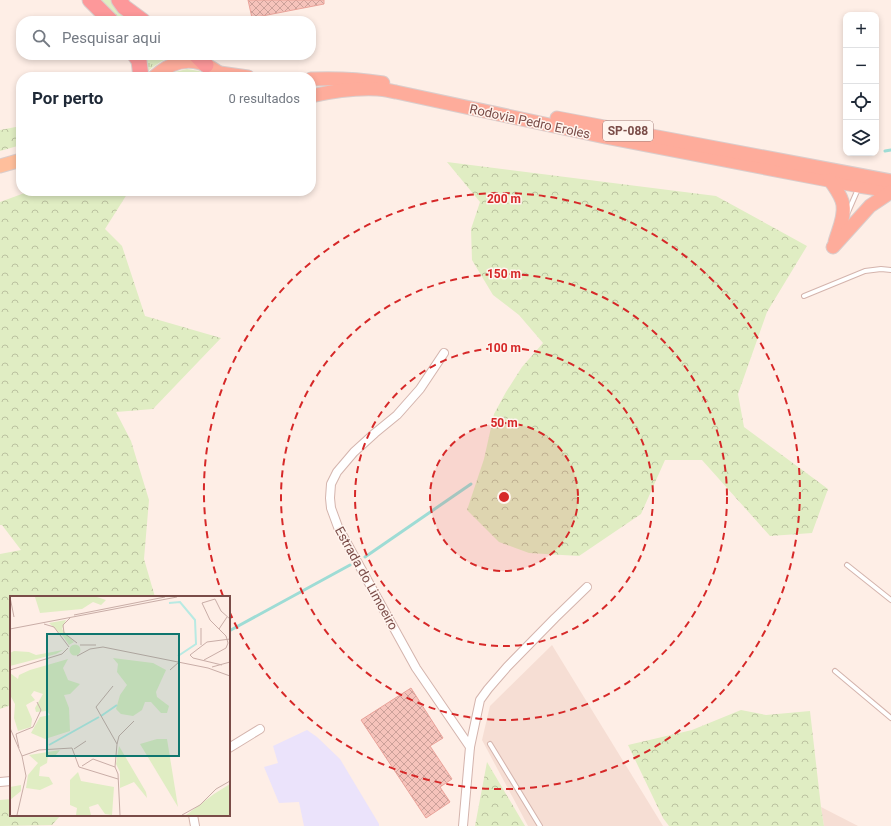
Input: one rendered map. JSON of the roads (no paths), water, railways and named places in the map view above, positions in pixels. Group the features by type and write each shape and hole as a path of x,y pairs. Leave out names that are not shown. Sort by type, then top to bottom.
{"highway":[{"path":"90,0 106,16"},
{"path":"119,0 124,7 136,16"},
{"path":"138,60 140,72"},
{"path":"159,72 172,64 201,60 217,72"},
{"name":"Rodovia Pedro Eroles","path":"316,79 366,80 404,86 560,118 891,181"},
{"name":"Rodovia Pedro Eroles","path":"316,95 327,92 378,89 605,137 891,191"},
{"path":"830,180 840,195 843,205 843,215 833,247"},
{"path":"833,247 870,206 891,191"}],"main road":[{"path":"0,166 16,161"}],"street":[{"name":"Estrada do Limoeiro","path":"444,353 420,389 397,414 354,452 337,472 331,484 330,498 331,508 338,527 413,661 470,747"},
{"path":"463,826 470,747 480,700 507,667 587,587"},
{"path":"230,747 260,728"},
{"path":"0,782 10,781"},
{"path":"193,816 195,826"}],"lane":[{"path":"833,247 859,186"},
{"path":"804,296 865,270 891,270"},
{"path":"847,565 891,600"},
{"path":"835,671 891,718"},
{"path":"490,744 540,826"}],"waterway":[{"path":"885,151 891,150"},
{"path":"365,557 471,484"},
{"path":"230,630 350,565"}]}
